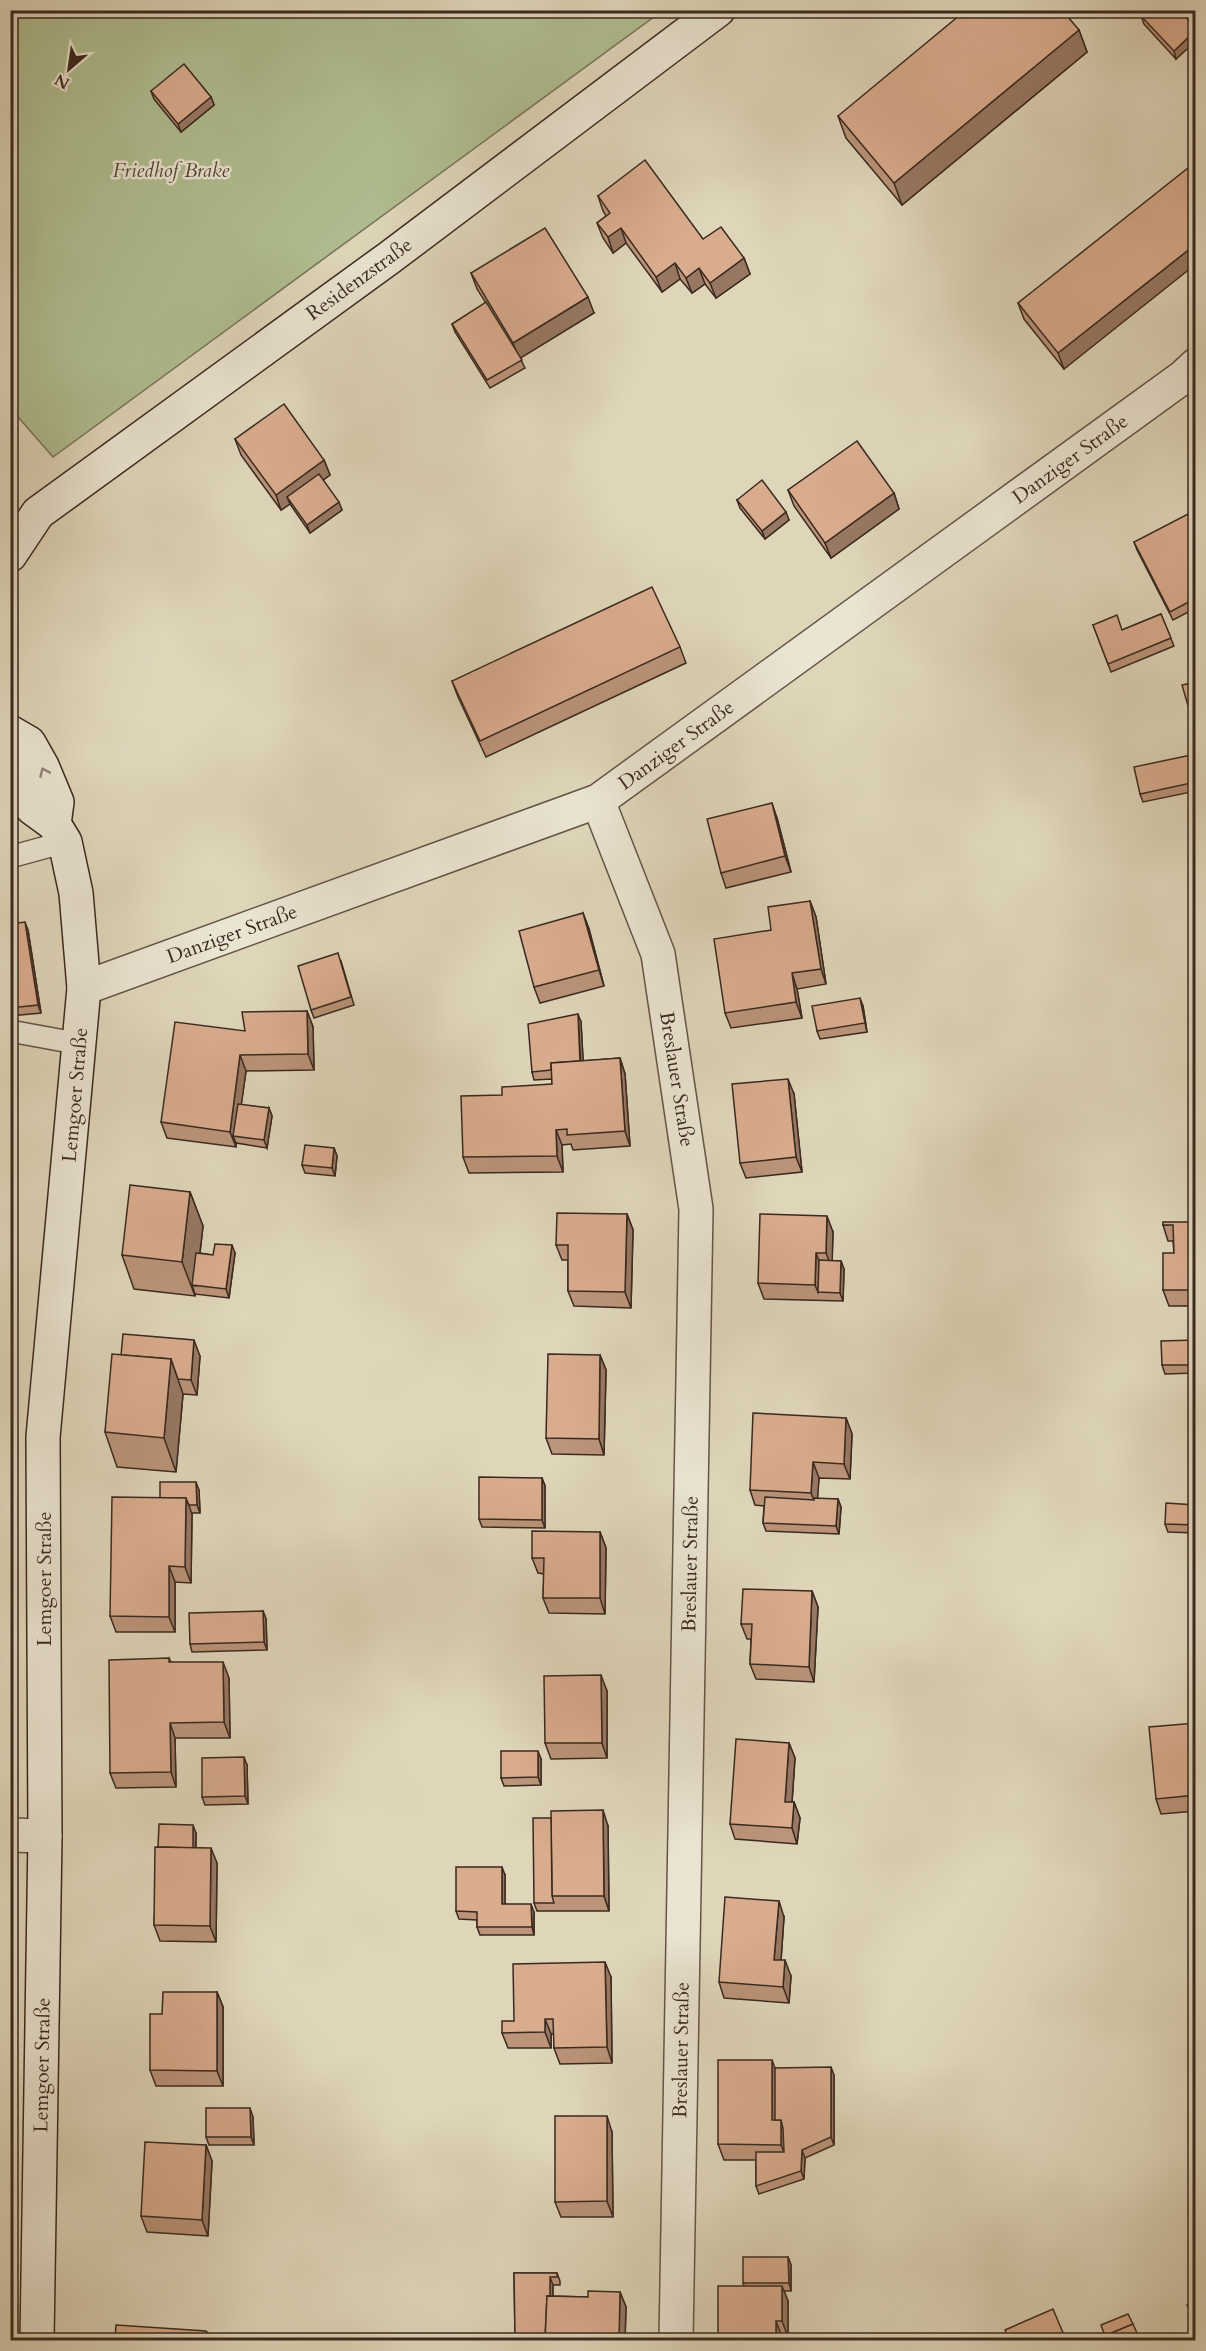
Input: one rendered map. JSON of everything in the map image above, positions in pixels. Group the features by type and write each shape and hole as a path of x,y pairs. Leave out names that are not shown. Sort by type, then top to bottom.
{"street":[{"name":"Residenzstraße","path":"10,555 38,513 389,258 718,10"},
{"name":"Danziger Straße","path":"84,988 598,801 1191,380"},
{"name":"Lemgoer Straße","path":"10,732 29,743 42,766 57,802 60,833 76,893 84,988 81,1044 43,1437 45,1836 38,2340"},
{"path":"10,760 32,808 60,833"},
{"name":"Breslauer Straße","path":"598,801 658,954 696,1209 676,2340"},
{"path":"10,1834 45,1836"}],"lane":[{"path":"10,857 60,833"},
{"path":"10,1031 81,1044"}],"green space":[{"name":"Friedhof Brake","path":"11,11 662,11 53,457 11,409"}],"building":[{"path":"966,10 1062,10 1079,30 894,183 838,116"},
{"path":"1147,10 1179,10 1196,30 1174,51 1141,16"},
{"path":"184,64 211,97 178,124 151,91"},
{"path":"645,160 703,239 721,227 744,258 710,283 699,268 686,278 675,263 656,277 621,228 608,237 597,223 610,213 598,196"},
{"path":"1193,164 1196,167 1196,244 1058,353 1018,303"},
{"path":"545,228 588,297 513,343 471,273"},
{"path":"486,302 522,360 487,380 452,324"},
{"path":"284,404 324,460 276,495 235,439"},
{"path":"857,441 894,493 825,543 788,490"},
{"path":"319,474 339,502 307,525 287,497"},
{"path":"762,480 786,512 762,531 737,500"},
{"path":"1188,514 1196,529 1196,598 1170,612 1134,542"},
{"path":"652,587 680,647 480,741 452,681"},
{"path":"1161,614 1171,638 1108,664 1093,625 1117,615 1122,630"},
{"path":"1196,682 1196,715 1191,716 1182,685"},
{"path":"1196,754 1196,782 1140,794 1134,767"},
{"path":"772,803 785,856 721,873 707,819"},
{"path":"810,901 821,969 792,973 796,1002 725,1013 714,939 771,930 768,907"},
{"path":"583,913 599,970 534,987 519,931"},
{"path":"25,922 38,1005 10,1008 10,924"},
{"path":"338,953 351,997 311,1010 298,966"},
{"path":"860,998 865,1023 817,1031 812,1006"},
{"path":"307,1011 308,1054 240,1055 230,1132 161,1122 175,1022 245,1031 242,1012"},
{"path":"578,1014 580,1061 551,1063 551,1070 532,1072 528,1024"},
{"path":"620,1058 625,1131 567,1135 567,1129 556,1130 557,1156 463,1157 461,1096 502,1095 502,1087 552,1084 551,1063"},
{"path":"788,1079 796,1157 740,1163 732,1084"},
{"path":"238,1104 269,1108 264,1140 233,1136"},
{"path":"305,1145 334,1148 332,1168 302,1165"},
{"path":"130,1185 190,1192 182,1262 122,1255"},
{"path":"557,1213 627,1214 625,1292 568,1291 568,1245 556,1245"},
{"path":"760,1214 827,1216 826,1253 816,1253 815,1285 758,1283"},
{"path":"1163,1222 1196,1222 1194,1290 1163,1290 1163,1253 1174,1253 1173,1225 1163,1225"},
{"path":"215,1244 232,1245 226,1289 192,1285 196,1253 213,1255"},
{"path":"819,1260 841,1261 840,1293 818,1292"},
{"path":"123,1334 194,1340 191,1380 178,1379 171,1359 121,1355"},
{"path":"1196,1340 1196,1365 1162,1365 1161,1341"},
{"path":"112,1354 171,1359 164,1438 105,1432"},
{"path":"548,1354 600,1355 599,1439 546,1438"},
{"path":"753,1413 846,1418 844,1464 813,1462 811,1493 750,1490"},
{"path":"479,1477 542,1478 542,1520 479,1519"},
{"path":"160,1482 196,1482 197,1505 189,1505 186,1498 160,1498"},
{"path":"112,1497 186,1498 185,1567 169,1566 169,1617 110,1616"},
{"path":"765,1497 838,1499 836,1526 763,1523"},
{"path":"1166,1503 1196,1505 1196,1525 1165,1524"},
{"path":"532,1531 600,1532 600,1598 543,1598 544,1558 532,1558"},
{"path":"743,1589 812,1591 809,1667 750,1664 752,1624 741,1624"},
{"path":"263,1611 264,1642 190,1644 189,1613"},
{"path":"169,1658 169,1662 223,1662 224,1722 170,1723 171,1772 110,1773 109,1660"},
{"path":"601,1675 602,1743 545,1743 544,1676"},
{"path":"1196,1723 1196,1795 1156,1799 1149,1727"},
{"path":"736,1739 789,1743 785,1802 794,1802 792,1828 730,1824"},
{"path":"501,1751 538,1751 538,1777 501,1778"},
{"path":"244,1757 245,1796 202,1797 202,1758"},
{"path":"603,1810 604,1896 552,1896 551,1811"},
{"path":"533,1818 551,1818 554,1903 534,1903"},
{"path":"159,1824 193,1825 193,1848 158,1847"},
{"path":"155,1847 211,1848 210,1926 154,1925"},
{"path":"456,1867 502,1867 502,1904 531,1904 532,1927 477,1927 477,1912 456,1911"},
{"path":"725,1897 779,1901 774,1960 785,1960 783,1987 719,1982"},
{"path":"605,1962 607,2047 554,2048 553,2019 545,2019 545,2032 502,2033 502,2021 514,2021 513,1964"},
{"path":"163,1992 217,1992 217,2071 150,2070 150,2014 162,2014"},
{"path":"718,2060 772,2060 772,2120 781,2120 781,2145 718,2144"},
{"path":"831,2067 831,2137 802,2150 801,2171 756,2186 756,2152 784,2152 781,2120 775,2120 775,2068"},
{"path":"206,2108 250,2108 251,2137 206,2137"},
{"path":"555,2116 607,2116 607,2201 555,2202"},
{"path":"145,2142 206,2145 202,2220 141,2216"},
{"path":"743,2257 788,2257 789,2283 743,2283"},
{"path":"514,2273 557,2273 557,2277 550,2277 545,2340 513,2340 515,2336"},
{"path":"718,2286 782,2286 782,2321 776,2321 776,2340 718,2340"},
{"path":"588,2291 620,2292 619,2340 545,2340 547,2296 588,2297"},
{"path":"1196,2301 1196,2326 1187,2305"},
{"path":"1053,2309 1066,2340 1009,2340 1005,2330"},
{"path":"1128,2314 1133,2324 1105,2336 1101,2325"},
{"path":"1133,2324 1140,2340 1095,2340"},
{"path":"116,2325 206,2331 215,2340 115,2340"},
{"path":"457,2335 505,2336 505,2340 457,2340"}]}
